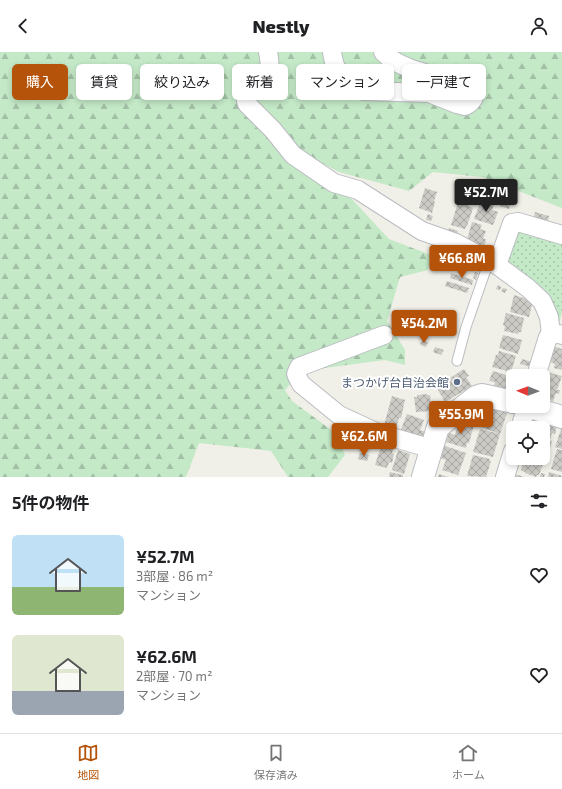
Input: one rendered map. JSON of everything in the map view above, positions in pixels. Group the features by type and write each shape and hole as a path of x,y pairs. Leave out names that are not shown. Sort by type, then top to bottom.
{"street":[{"path":"268,52 270,60 270,73 248,92 246,95 247,104 274,130 293,154 334,183 358,190 422,231 456,243 493,263 528,288 542,301 557,335 548,337 538,369"},
{"path":"332,52 335,68 346,83 354,88 364,91 429,92 465,106 474,99 475,92 473,85 466,81 439,76 404,66 382,52"},
{"path":"493,263 512,223 518,222 562,235"},
{"path":"384,335 299,366 296,374 301,384 339,415 378,433 432,449"},
{"path":"423,477 438,427 476,397 482,395 506,400"},
{"path":"549,413 562,417"},
{"path":"505,477 509,465"}],"lane":[{"path":"457,361 468,321 493,263"}],"green space":[{"path":"0,52 562,52 562,208 482,177 433,172 409,191 339,172 295,149 286,156 350,197 389,239 431,255 428,270 400,277 387,321 405,350 405,365 385,360 302,371 285,390 292,401 334,432 345,455 328,477 288,477 271,451 199,443 186,477 0,477"},
{"path":"520,229 562,240 562,313 558,327 506,261 516,232"}],"building":[{"path":"425,188 437,192 432,213 419,208"},
{"path":"481,200 494,204 492,210 498,212 493,225 474,219"},
{"path":"501,202 510,204 509,209 500,206"},
{"path":"458,203 469,205 468,206 473,208 465,229 451,225"},
{"path":"535,212 549,216 548,221 534,217"},
{"path":"428,214 433,216 431,221 426,220"},
{"path":"472,222 482,225 480,229 486,231 483,239 486,239 484,249 466,243"},
{"path":"449,228 458,231 456,238 447,235"},
{"path":"475,272 478,273 476,280 473,278"},
{"path":"451,273 473,280 472,285 450,278"},
{"path":"447,281 469,288 467,293 445,286"},
{"path":"498,285 501,287 500,290 496,289"},
{"path":"503,288 507,289 505,293 501,291"},
{"path":"514,295 533,301 529,317 510,312"},
{"path":"506,313 524,318 521,332 518,334 504,331 505,326 503,325"},
{"path":"503,335 522,340 518,354 499,348"},
{"path":"423,340 428,343 425,347 420,344"},
{"path":"553,346 562,349 562,370 554,368 555,364 548,361"},
{"path":"435,347 444,350 441,355 433,352"},
{"path":"499,351 516,356 512,369 506,369 506,371 492,367 496,355 498,355"},
{"path":"522,359 533,362 531,367 520,364"},
{"name":"まつかげ台自治会館","path":"464,369 469,376 466,377 472,386 445,402 436,387"},
{"path":"493,371 506,375 506,389 494,386 495,382 489,381"},
{"path":"550,373 562,376 557,390 560,390 559,394 556,393 553,401 550,400"},
{"path":"417,395 430,395 432,411 416,412 414,397 417,397"},
{"path":"392,396 405,400 401,418 399,418 396,428 384,425"},
{"path":"486,406 494,409 494,407 498,408 497,410 507,413 500,434 480,427"},
{"path":"407,414 424,420 420,430 425,432 422,441 400,432"},
{"path":"459,421 474,425 466,448 446,442 449,433 455,435"},
{"path":"550,424 557,426 555,434 552,433 550,439"},
{"path":"562,426 562,449 555,447"},
{"path":"480,429 500,434 493,457 473,452"},
{"path":"382,443 394,446 392,463 389,462 387,468 375,465"},
{"path":"442,445 466,453 458,475 442,470 446,460 438,457"},
{"path":"557,449 562,450 562,472 551,469"},
{"path":"398,450 410,454 404,474 392,470"},
{"path":"360,453 369,455 367,461 358,459"},
{"path":"473,455 490,459 489,461 491,461 486,477 467,476"},
{"path":"522,465 543,465 539,475 536,477 521,470"},
{"path":"390,472 403,475 403,477 389,477"},
{"path":"549,472 562,476 562,477 548,477"},
{"path":"541,473 545,474 544,477 540,477"},
{"path":"439,474 448,477 438,477"},
{"path":"515,474 524,477 514,477"}],"place":[{"name":"まつかげ台自治会館","path":"457,382"}]}
